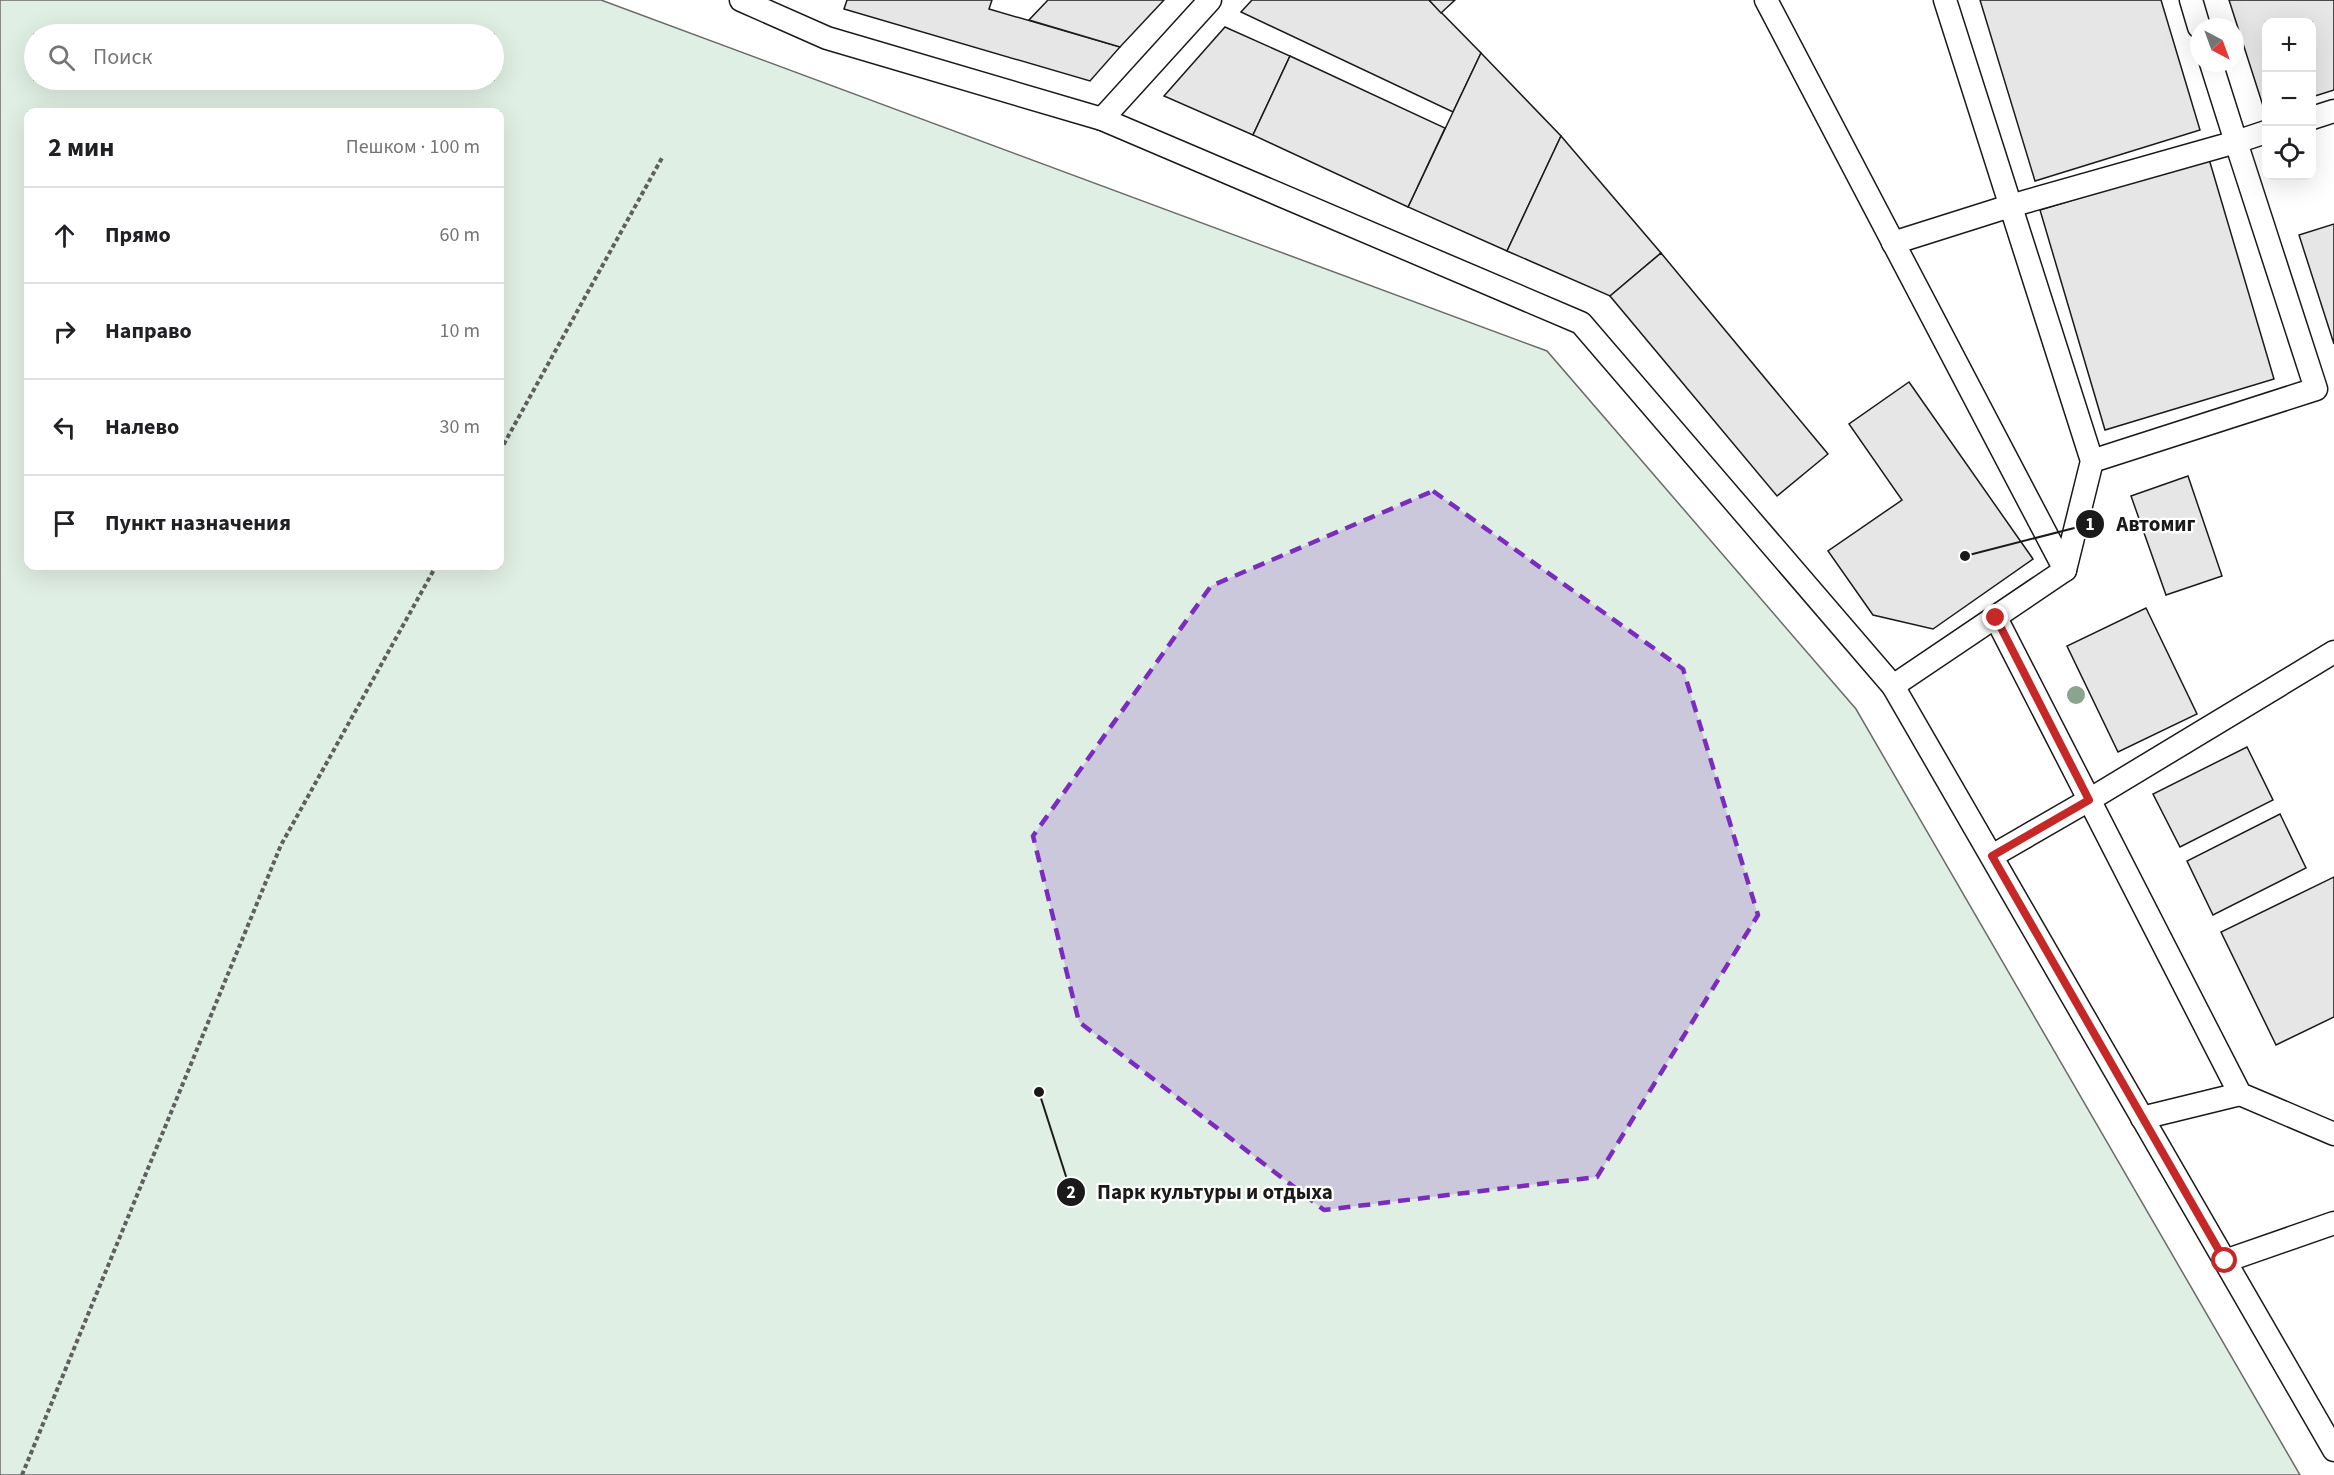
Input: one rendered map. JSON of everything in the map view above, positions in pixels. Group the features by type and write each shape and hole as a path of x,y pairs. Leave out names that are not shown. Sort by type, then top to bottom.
{"lane":[{"path":"741,0 827,38 1102,119 1581,323 1893,686 2334,1450"},
{"path":"1102,119 1210,0"},
{"path":"1766,0 2065,570"},
{"path":"1893,686 2065,570 2092,461 1945,0"},
{"path":"2191,0 2196,18"},
{"path":"2092,461 2316,389 2214,72"},
{"path":"2316,117 2334,111"},
{"path":"1893,243 2010,206 2262,133"},
{"path":"1996,618 2240,1094"},
{"path":"1992,856 2334,652"},
{"path":"2142,1118 2240,1094 2334,1134"},
{"path":"2225,1261 2334,1223"}],"path":[{"path":"504,444 663,156"},
{"path":"22,1475 281,845 434,570"}],"highlighted area":[{"path":"1433,491 1683,669 1758,915 1597,1177 1324,1210 1079,1022 1033,836 1211,586"}],"green space":[{"path":"0,0 601,0 1547,351 1856,709 2300,1475 0,1475"}],"building":[{"path":"847,0 992,0 989,9 1120,47 1090,81 844,9"},
{"path":"1048,0 1164,0 1120,47 1029,20"},
{"path":"1252,0 1429,0 1481,53 1453,112 1241,12"},
{"path":"1429,0 1455,0 1441,13"},
{"path":"1980,0 2161,0 2200,130 2035,181"},
{"path":"2229,0 2334,0 2334,90 2316,96 2316,18 2262,18 2262,103 2244,47 2244,18 2235,18"},
{"path":"1225,27 1290,56 1253,135 1164,96"},
{"path":"1481,53 1561,136 1507,251 1408,207"},
{"path":"1290,56 1445,128 1408,207 1253,135"},
{"path":"1561,136 1661,253 1610,296 1507,251"},
{"path":"2209,159 2274,379 2105,430 2040,210"},
{"path":"2334,224 2334,344 2299,235"},
{"path":"1661,253 1828,454 1777,496 1610,296"},
{"path":"1909,382 2033,559 1933,629 1873,615 1828,551 1902,500 1849,424"},
{"path":"2188,476 2222,576 2166,595 2131,496"},
{"path":"2146,608 2197,714 2118,752 2067,646"},
{"path":"2247,747 2273,800 2180,847 2153,794"},
{"path":"2280,814 2306,868 2213,915 2187,861"},
{"path":"2334,877 2334,1017 2276,1045 2221,932"}],"place":[{"name":"Автомиг","path":"1965,556"},
{"name":"Парк культуры и отдыха","path":"1039,1092"}],"route":[{"path":"1996,618 2089,800 1992,856 2225,1261"}]}
